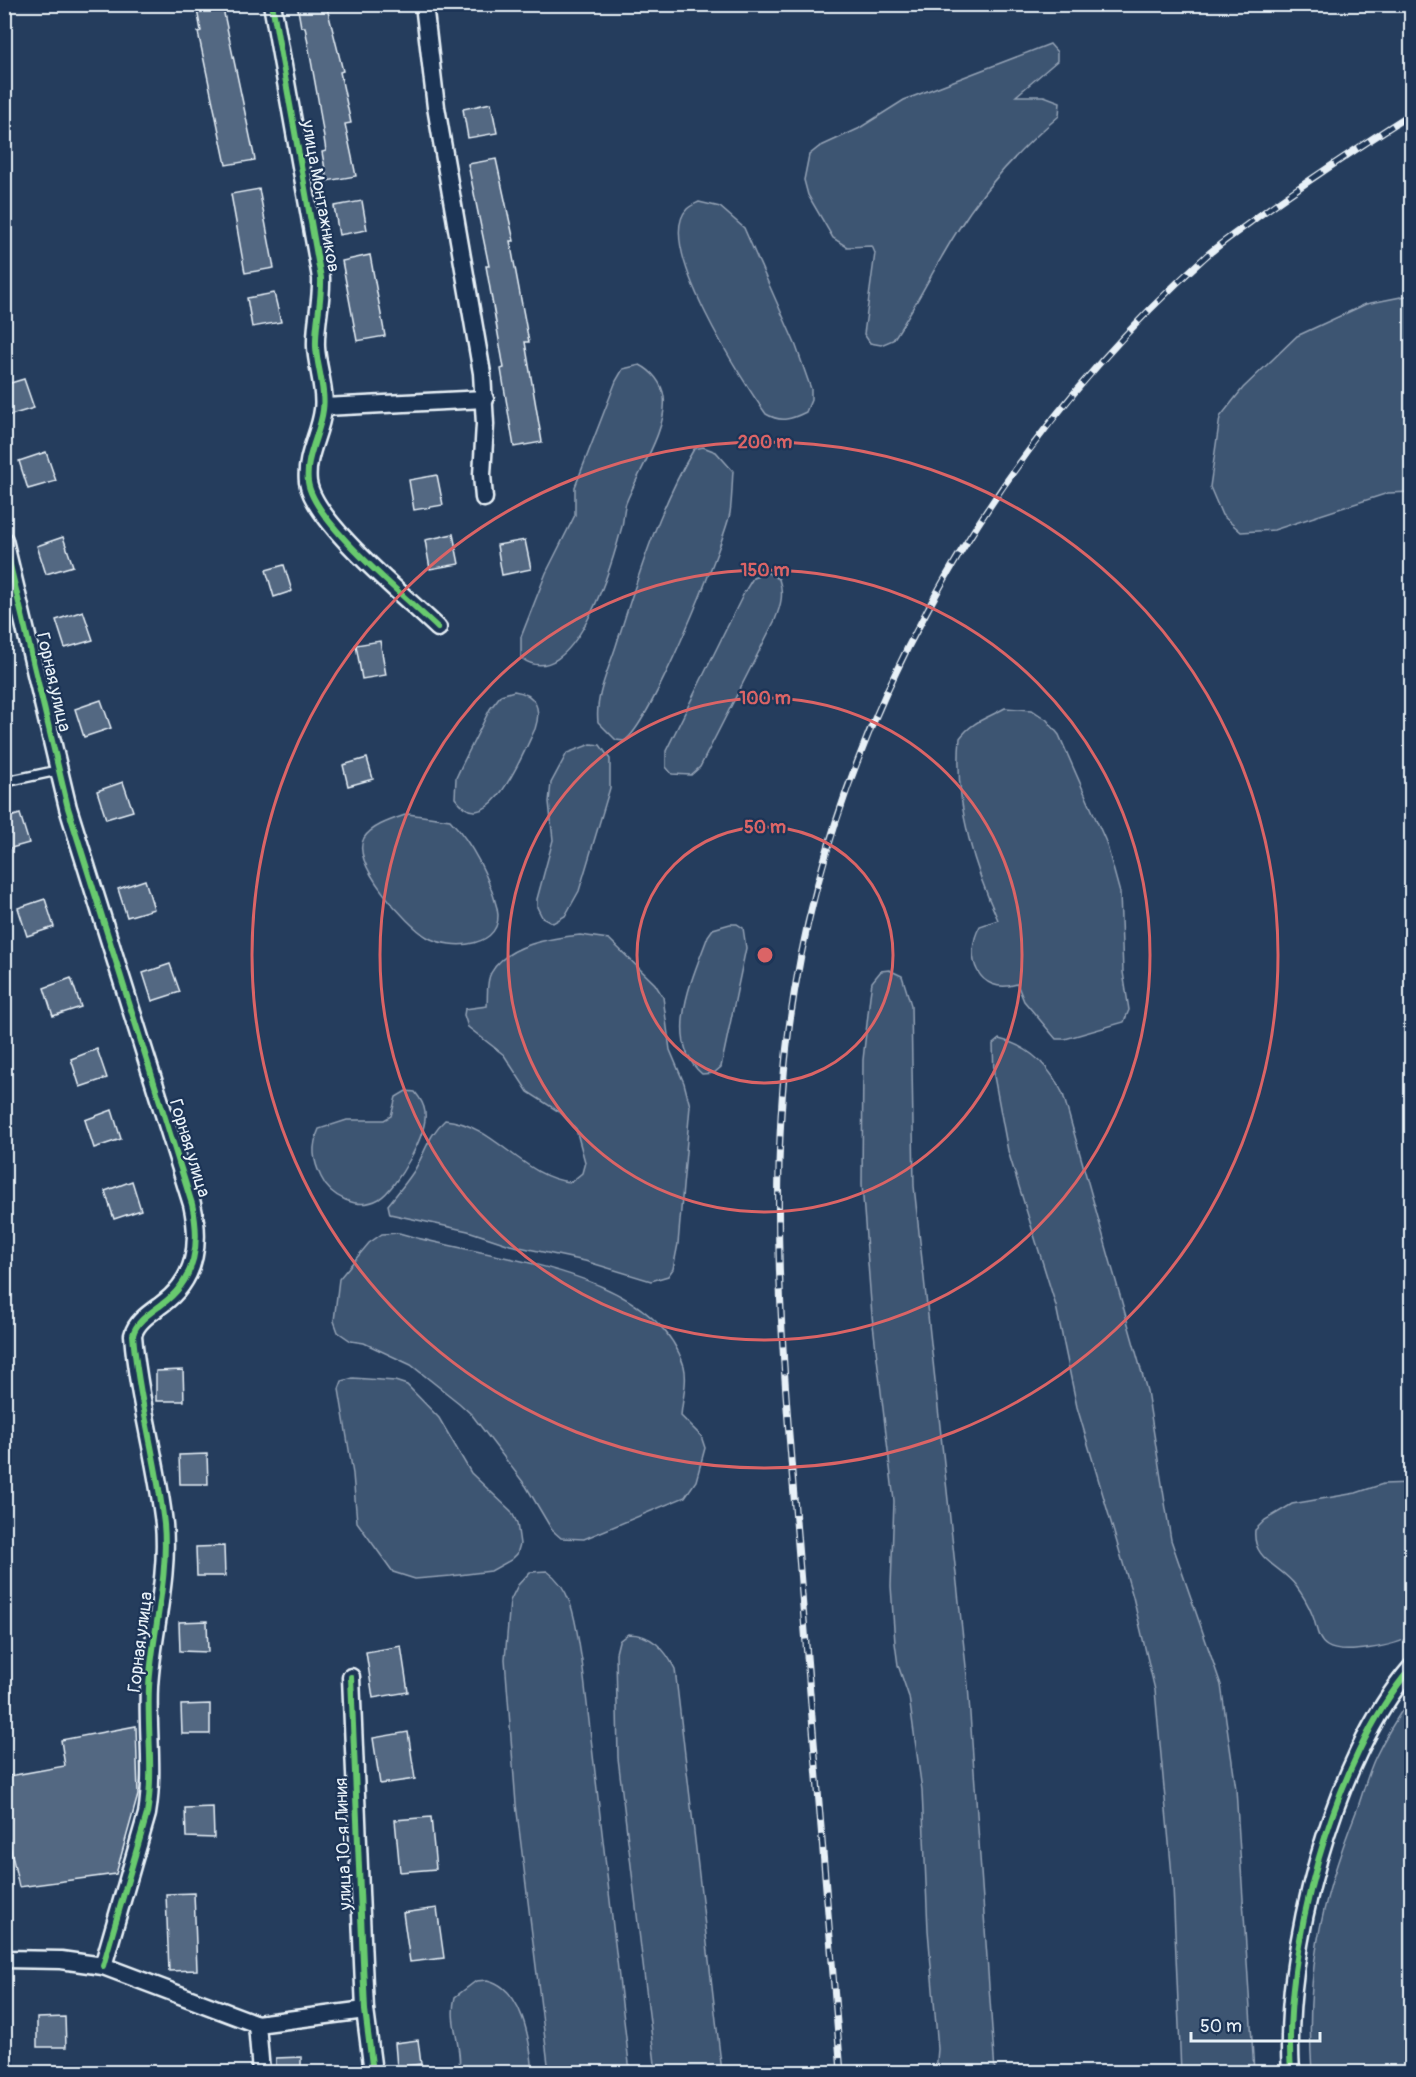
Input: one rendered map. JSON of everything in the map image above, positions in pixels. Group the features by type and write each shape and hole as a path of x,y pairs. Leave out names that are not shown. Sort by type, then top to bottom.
{"street":[{"name":"улица Монтажников","path":"272,4 321,278 322,298 316,347 324,407 308,467 308,483 321,511 345,539 438,628"},
{"path":"424,4 436,107 485,399 482,475 484,498"},
{"path":"324,407 485,399"},
{"name":"Горная улица","path":"4,540 68,808 192,1204 196,1235 196,1252 188,1278 169,1299 137,1325 133,1335 163,1516 164,1565 149,1684 151,1793 103,1966"},
{"path":"1291,2073 1288,2036 1292,1989 1306,1908 1323,1848 1356,1756 1377,1717 1412,1666"},
{"name":"улица 10-я Линия","path":"351,1677 365,2010"},
{"path":"4,1959 61,1960 103,1966 257,2025 365,2010 373,2073"},
{"path":"257,2025 261,2073"}],"lane":[{"path":"4,782 60,770"}],"shaded area":[{"path":"1050,44 1057,52 1057,61 1016,96 1044,96 1060,102 1059,116 1016,156 978,201 956,233 893,340 881,345 870,343 864,334 875,253 872,246 847,247 833,238 808,195 804,180 809,155 819,147 858,129 904,100"},
{"path":"699,202 720,207 744,228 796,346 811,389 811,400 806,412 796,417 786,419 766,414 722,345 691,281 682,251 680,227 687,209"},
{"path":"1411,295 1411,492 1388,493 1274,530 1241,532 1222,515 1210,487 1220,417 1243,388 1297,336 1366,304"},
{"path":"640,365 659,382 664,397 664,409 657,436 626,503 622,527 599,595 587,621 573,643 557,659 540,665 521,658 521,637 546,573 575,515 575,487 616,381 623,369"},
{"path":"703,447 716,452 733,471 730,513 714,561 667,672 635,729 624,741 616,740 598,722 598,703 603,684 640,570 659,520 694,449"},
{"path":"768,573 779,579 782,595 775,620 700,767 691,775 672,774 666,767 666,751 745,591 753,578"},
{"path":"514,691 528,695 535,703 538,715 535,729 514,773 492,803 480,810 467,809 455,798 456,778 490,709 501,695"},
{"path":"1005,708 1032,710 1047,720 1059,735 1106,842 1120,893 1123,972 1129,1010 1124,1022 1065,1039 1056,1039 1024,1001 1017,984 1004,986 992,984 984,979 974,961 973,949 980,926 998,920 980,876 967,831 960,785 960,738 975,724"},
{"path":"591,744 600,745 610,759 610,788 579,891 565,916 553,923 542,917 537,907 537,899 553,840 549,802 551,783 567,753"},
{"path":"408,814 450,820 473,850 490,885 497,908 498,921 493,931 485,938 462,945 449,944 427,937 395,907 373,877 365,862 362,849 364,838 378,826"},
{"path":"737,924 743,928 746,948 721,1067 714,1073 702,1074 690,1060 684,1044 685,1007 689,988 708,936 713,929"},
{"path":"580,935 609,939 655,984 663,997 670,1050 684,1083 690,1106 678,1244 673,1269 668,1276 651,1281 585,1261 510,1245 468,1231 390,1214 388,1205 414,1171 431,1138 445,1120 479,1131 523,1162 554,1178 571,1182 582,1173 585,1162 576,1129 561,1113 528,1092 504,1055 468,1027 464,1015 465,1009 487,1006 489,977 498,963 508,955 531,944"},
{"path":"889,970 902,976 911,1005 914,1186 968,1685 995,2072 936,2072 938,2049 928,1930 922,1790 909,1697 898,1665 895,1643 891,1586 894,1501 872,1316 862,1184 863,1060 870,996 872,982 881,971"},
{"path":"999,1039 1029,1052 1052,1075 1063,1094 1147,1391 1171,1540 1221,1685 1236,1789 1254,2072 1181,2072 1173,1886 1155,1690 1133,1597 1077,1407 1056,1306 1008,1151 994,1076 993,1044"},
{"path":"406,1091 415,1092 420,1099 425,1112 425,1121 417,1146 402,1172 386,1193 371,1202 354,1203 338,1196 325,1184 316,1165 314,1148 319,1129 347,1120 384,1120 391,1116 396,1097"},
{"path":"399,1233 561,1272 602,1287 638,1307 666,1333 684,1366 685,1384 681,1416 701,1436 705,1448 696,1481 685,1497 584,1539 561,1538 552,1530 526,1486 472,1415 411,1365 364,1343 351,1341 338,1332 334,1321 339,1279 369,1243 382,1234"},
{"path":"353,1378 395,1381 407,1385 439,1418 471,1473 511,1511 517,1523 520,1544 517,1554 511,1560 491,1571 451,1576 415,1579 393,1572 357,1522 353,1474 339,1389 342,1381"},
{"path":"1411,1483 1411,1636 1394,1643 1356,1650 1334,1649 1327,1646 1319,1636 1314,1618 1298,1589 1258,1549 1255,1530 1265,1520 1292,1504 1356,1493 1383,1484"},
{"path":"547,1571 563,1589 576,1624 630,2072 549,2072 516,1804 505,1659 510,1601 518,1585 530,1572"},
{"path":"628,1634 644,1637 657,1644 675,1669 722,2072 656,2072 618,1758 616,1653 619,1641"},
{"path":"1411,1697 1411,2072 1312,2072 1310,2036 1313,1971 1324,1908 1343,1845 1373,1763 1388,1733"},
{"path":"487,1980 499,1985 509,1993 517,2004 527,2031 533,2072 459,2072 460,2062 453,2016 455,1997 476,1981"}],"building":[{"path":"196,4 222,4 255,160 226,165 198,32 201,31"},
{"path":"297,4 326,4 343,71 340,72 351,123 345,124 356,176 327,181 322,152 326,151 318,99 305,27 301,27"},
{"path":"491,103 497,133 468,138 463,109"},
{"path":"496,159 514,241 510,241 529,342 525,342 542,442 514,447 501,369 504,368 486,266 489,266 468,164"},
{"path":"259,189 274,268 245,273 231,194"},
{"path":"362,201 367,230 339,235 334,206"},
{"path":"370,255 385,336 357,341 342,261"},
{"path":"274,293 281,322 252,327 247,298"},
{"path":"24,379 34,408 4,417 4,385"},
{"path":"46,452 56,481 28,489 19,461"},
{"path":"437,475 443,505 414,510 409,480"},
{"path":"453,534 459,564 430,569 425,540"},
{"path":"63,537 73,566 46,574 37,546"},
{"path":"525,540 531,569 502,575 497,545"},
{"path":"284,565 292,591 274,597 266,570"},
{"path":"83,611 93,640 65,648 56,620"},
{"path":"380,641 386,675 362,679 356,645"},
{"path":"101,700 111,728 84,737 75,709"},
{"path":"367,758 373,779 348,786 343,765"},
{"path":"123,782 133,811 106,819 97,791"},
{"path":"20,814 29,843 4,850 4,819"},
{"path":"145,880 154,909 127,917 118,889"},
{"path":"45,899 54,927 27,936 18,908"},
{"path":"170,964 180,992 152,1001 143,973"},
{"path":"71,978 81,1007 53,1016 44,988"},
{"path":"97,1049 107,1078 80,1087 71,1059"},
{"path":"112,1110 121,1139 94,1148 85,1120"},
{"path":"132,1181 141,1210 114,1219 105,1191"},
{"path":"183,1370 184,1401 156,1401 156,1371"},
{"path":"207,1454 208,1484 180,1484 179,1455"},
{"path":"224,1546 225,1576 197,1576 196,1547"},
{"path":"207,1621 208,1652 180,1651 179,1622"},
{"path":"401,1646 408,1692 373,1698 366,1652"},
{"path":"210,1704 210,1734 182,1734 181,1705"},
{"path":"136,1726 138,1795 116,1874 19,1887 4,1818 4,1777 65,1766 61,1740"},
{"path":"408,1732 415,1779 380,1784 373,1738"},
{"path":"213,1807 214,1838 186,1837 185,1808"},
{"path":"431,1817 436,1869 400,1872 395,1820"},
{"path":"194,1893 197,1970 169,1971 166,1894"},
{"path":"437,1908 444,1958 410,1962 403,1913"},
{"path":"65,2017 66,2047 37,2047 37,2018"},
{"path":"418,2040 421,2064 397,2067 395,2043"},
{"path":"301,2057 301,2073 276,2073 276,2058"}],"railway":[{"path":"841,2072 783,1352 778,1222 782,1093 789,1028 809,919 840,812 880,708 929,607 987,511 1052,420 1125,336 1210,253 1294,191 1412,113"}],"cycle path":[{"path":"272,4 321,278 316,347 324,402 309,463 308,482 314,499 343,538 438,628"},
{"path":"4,540 68,808 192,1204 196,1233 189,1273 173,1295 140,1322 133,1335 139,1383 161,1500 165,1545 149,1687 150,1782 147,1814 103,1966"},
{"path":"1291,2072 1290,2024 1295,1971 1304,1916 1318,1859 1358,1752 1384,1706 1412,1667"},
{"path":"351,1677 365,2010 373,2072"}]}
